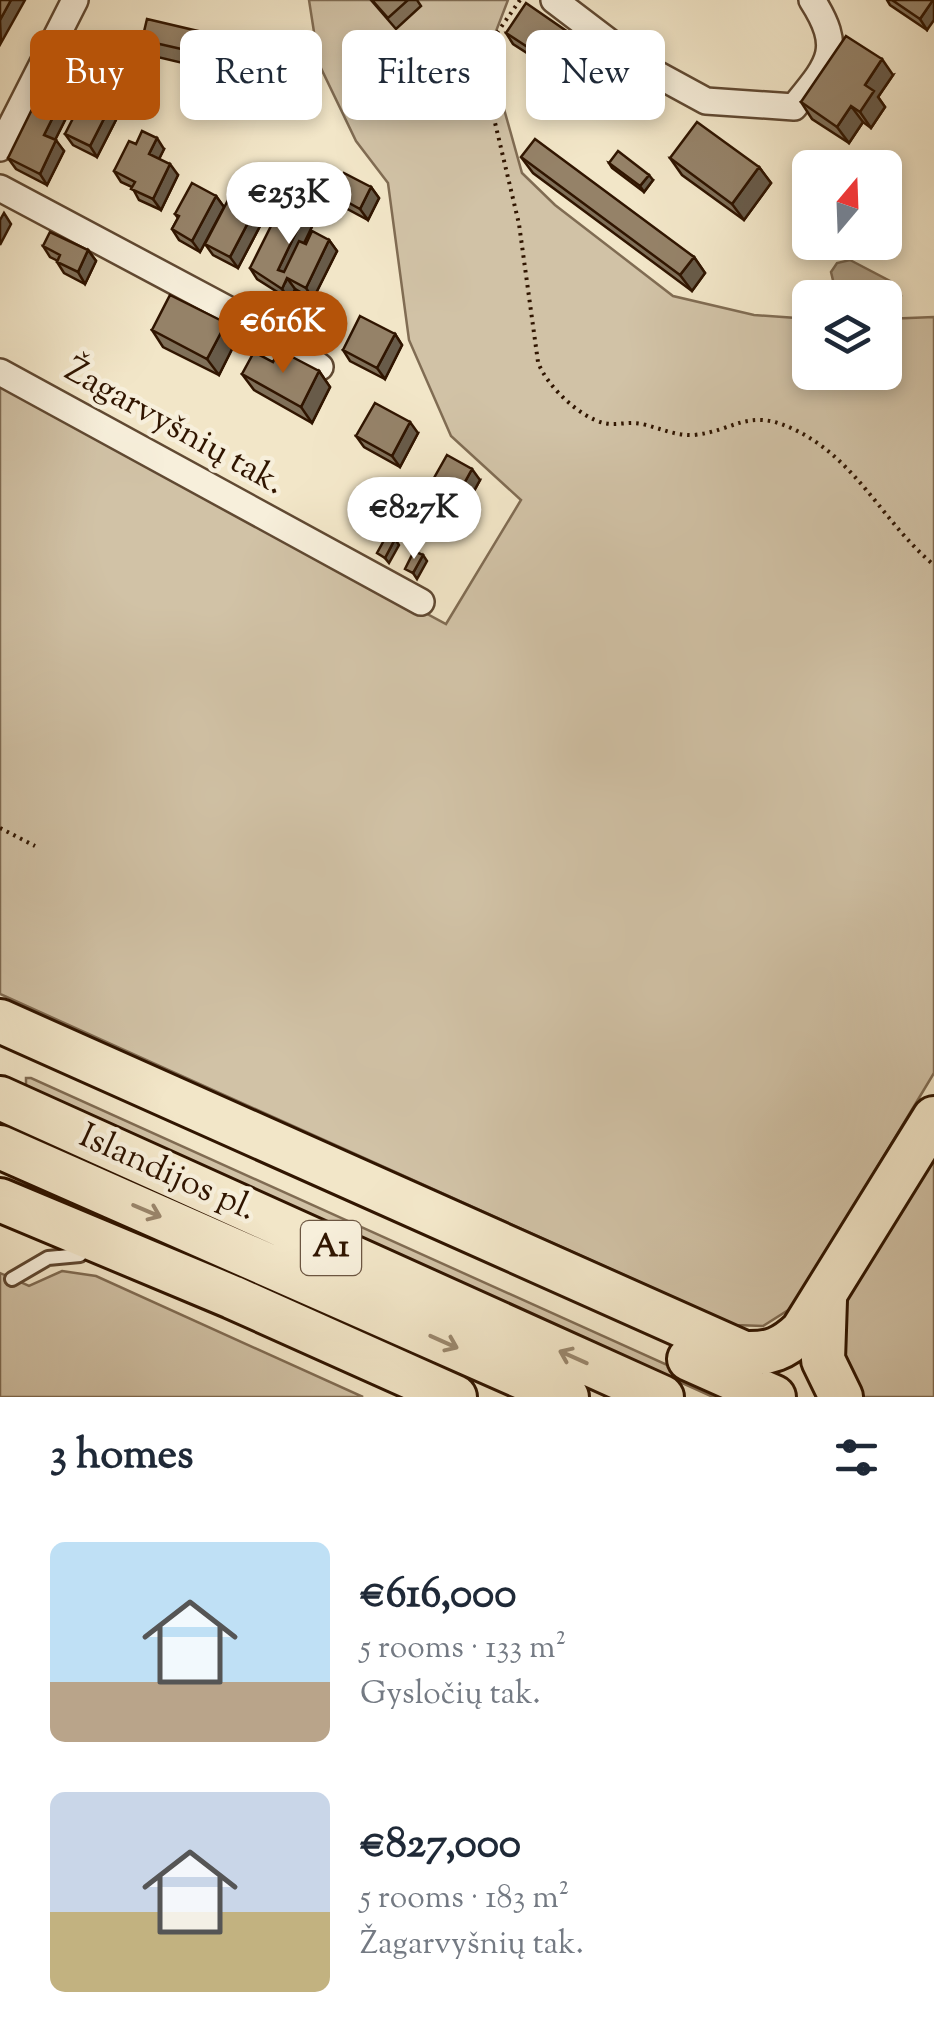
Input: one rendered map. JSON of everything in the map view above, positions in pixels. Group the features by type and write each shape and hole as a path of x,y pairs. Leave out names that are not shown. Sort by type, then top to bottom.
{"highway":[{"path":"0,1022 732,1350 766,1354 784,1348 825,1300 934,1118"},
{"path":"12,1056 774,1397"},
{"name":"Islandijos pl.","path":"0,1098 662,1397"},
{"path":"6,1157 232,1296"},
{"name":"Islandijos pl.","path":"6,1157 567,1397"},
{"path":"0,1200 232,1296 455,1397"},
{"path":"0,1217 396,1397"},
{"path":"825,1300 823,1360 840,1397"}],"street":[{"path":"0,148 75,0"},
{"path":"554,0 638,64 706,101 794,108 830,51 832,30 812,0"},
{"path":"0,188 274,334 320,367"},
{"name":"Žagarvyšnių tak.","path":"0,372 421,602"}],"lane":[{"path":"12,1279 48,1258 80,1255"}],"path":[{"path":"520,0 490,43 483,72 519,224 538,362 547,381 599,422 642,424 672,434 695,434 749,418 791,428 819,442 851,470 934,565"},
{"path":"0,828 35,846"}],"shaded area":[{"path":"309,0 508,0 496,30 342,30 342,112 322,70 322,30 314,30"},
{"path":"506,116 522,173 555,205 673,296 754,315 792,318 792,390 902,390 902,318 934,317 934,1073 793,1307 763,1326 735,1325 0,994 0,384 446,624 521,500 451,436 409,340 388,183 356,141 346,120 506,120"},
{"path":"850,260 888,280 833,280 831,272 837,263"},
{"path":"26,1078 738,1397 713,1397 26,1087"},
{"path":"934,1146 934,1397 862,1397 844,1373 838,1311"},
{"path":"62,1271 96,1276 363,1397 0,1397 0,1273 29,1286"}],"building":[{"path":"0,0 11,0 0,20"},
{"path":"372,0 408,0 388,18"},
{"path":"892,0 933,0 920,19"},
{"path":"526,3 565,30 526,30 526,46 506,33"},
{"path":"147,19 194,30 180,30 180,49 160,44 160,30 144,30"},
{"path":"846,36 882,59 865,85 874,91 860,112 851,106 837,127 801,102"},
{"path":"30,113 30,120 52,120 44,135 56,140 40,174 8,158"},
{"path":"72,120 103,120 90,146 65,134"},
{"path":"697,122 759,167 732,204 670,158"},
{"path":"142,131 157,138 149,154 170,164 153,199 131,189 135,182 114,171 129,141 136,144"},
{"path":"535,139 694,257 680,275 521,157"},
{"path":"618,151 649,175 640,186 609,163"},
{"path":"344,173 371,187 360,209 333,194"},
{"path":"192,183 216,196 192,241 172,229 179,216 175,214"},
{"path":"237,183 262,196 230,257 205,244"},
{"path":"288,192 310,203 278,270 284,272 299,241 306,244 312,231 329,240 306,288 287,278 282,289 250,268"},
{"path":"50,232 88,250 78,272 57,262 60,255 43,246"},
{"path":"170,295 226,323 207,359 152,330"},
{"path":"360,316 395,334 377,368 343,350"},
{"path":"279,350 319,371 301,407 242,374 254,352 273,362"},
{"path":"375,403 410,422 392,456 356,436"},
{"path":"447,455 472,469 455,500 430,485"},
{"path":"387,535 395,539 385,558 377,553"},
{"path":"414,551 423,555 413,573 405,569"}]}
